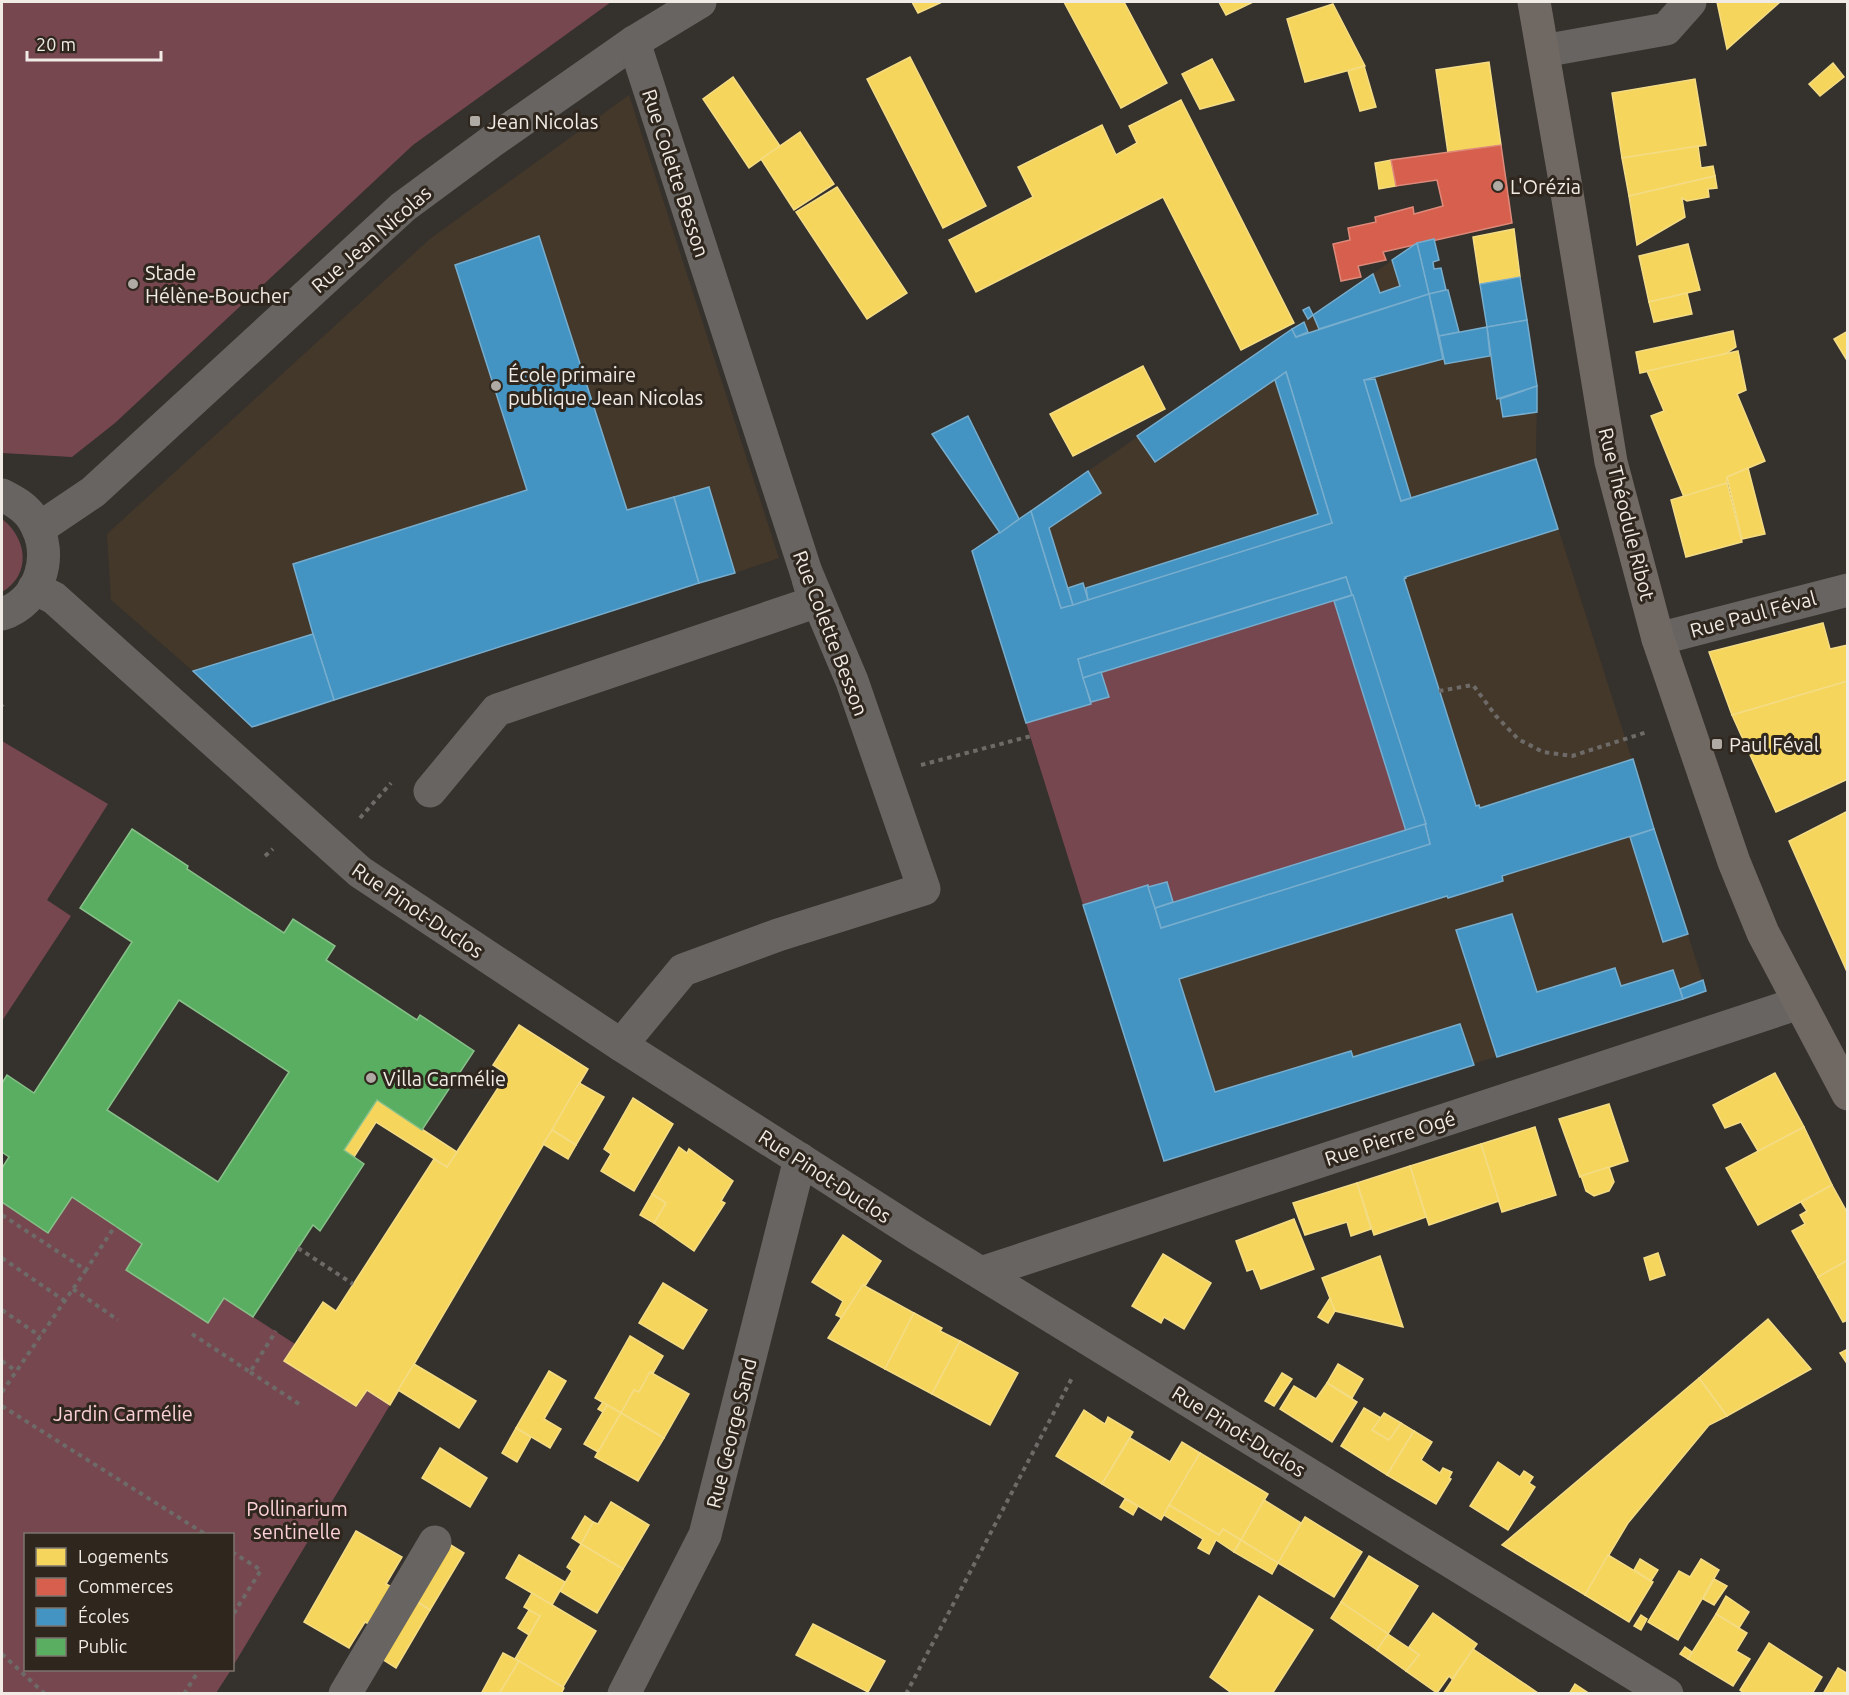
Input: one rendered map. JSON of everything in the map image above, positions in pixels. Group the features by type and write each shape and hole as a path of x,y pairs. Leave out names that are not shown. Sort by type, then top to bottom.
{"main road":[{"name":"Rue Théodule Ribot","path":"1534,2 1611,462 1658,639 1734,862 1762,933 1848,1094"}],"street":[{"name":"Rue Jean Nicolas","path":"38,529 93,492 403,207 634,42 700,2"},
{"path":"1543,51 1666,29 1690,2"},
{"name":"Rue Colette Besson","path":"621,1045 683,970 778,935 924,889 852,681 806,572 634,42"},
{"path":"2,495 19,504 34,519 42,539 45,560 40,580 28,598 11,611 2,614"},
{"path":"430,791 497,710 815,602 806,572"},
{"name":"Rue Pinot-Duclos","path":"34,588 54,598 360,872 621,1045 917,1234 1667,1694"},
{"name":"Rue Paul Féval","path":"1658,639 1848,590"},
{"name":"Rue Pierre Ogé","path":"981,1273 1799,1004"},
{"name":"Rue George Sand","path":"624,1694 705,1535 800,1159"},
{"path":"345,1694 435,1542"}],"path":[{"path":"1439,691 1473,685 1496,716 1518,739 1543,752 1572,756 1685,720"},
{"path":"884,774 1031,736"},
{"path":"266,856 272,849"},
{"path":"2,1215 86,1270"},
{"path":"2,1392 115,1226"},
{"path":"298,1248 353,1284"},
{"path":"2,1258 65,1301"},
{"path":"73,1289 118,1320"},
{"path":"2,1310 40,1336"},
{"path":"250,1372 276,1331"},
{"path":"192,1335 299,1404"},
{"path":"906,1694 1092,1341"},
{"path":"2,1361 16,1371"},
{"path":"2,1406 203,1533"},
{"path":"234,1553 261,1570 234,1613"},
{"path":"2,1654 45,1694"},
{"path":"184,1694 198,1671"}],"shaded area":[{"name":"École primaire publique Jean Nicolas","path":"629,95 779,558 735,573 193,671 111,600 107,534 431,238"},
{"path":"1417,243 1439,336 1487,327 1497,399 1537,386 1536,459 1706,991 1230,1140 1019,519"}],"green space":[{"name":"Stade Hélène-Boucher","path":"2,2 611,2 413,145 115,423 72,457 2,453"},
{"path":"2,519 17,536 23,556 18,576 2,592"},
{"path":"1334,601 1406,831 1173,902 1166,882 1083,905 1026,723 1109,697 1101,672"},
{"path":"2,741 108,804 47,900 71,916 2,1021"},
{"name":"Jardin Carmélie","path":"72,1197 142,1244 127,1270 208,1322 224,1298 295,1344 284,1361 356,1406 367,1390 390,1405 234,1664 234,1533 24,1533 24,1671 230,1671 216,1693 2,1693 2,1202 48,1233"}],"building: Logements":[{"path":"912,2 942,2 918,13"},
{"path":"1064,2 1124,2 1167,83 1121,108"},
{"path":"1219,2 1253,2 1226,15"},
{"path":"1717,2 1780,2 1727,49"},
{"path":"1333,4 1365,66 1305,82 1287,19"},
{"path":"910,57 986,206 943,228 867,79"},
{"path":"1212,59 1234,100 1200,109 1182,74"},
{"path":"1489,62 1501,145 1448,153 1436,70"},
{"path":"1833,63 1844,77 1820,96 1809,84"},
{"path":"1364,66 1376,107 1360,111 1348,71"},
{"path":"733,77 780,146 749,168 703,99"},
{"path":"1695,79 1706,145 1622,158 1612,93"},
{"path":"1181,100 1294,323 1241,350 1163,197 976,292 949,240 1033,197 1018,167 1102,125 1116,155 1137,143 1129,126"},
{"path":"800,132 834,184 794,210 761,159"},
{"path":"1698,146 1701,168 1713,166 1715,176 1629,196 1622,158"},
{"path":"1391,160 1396,186 1379,189 1375,163"},
{"path":"1715,176 1717,188 1708,189 1709,197 1687,201 1682,198 1685,217 1637,245 1629,196"},
{"path":"837,187 907,293 867,319 796,212"},
{"path":"1514,229 1520,277 1480,284 1473,237"},
{"path":"1688,244 1700,290 1649,302 1639,256"},
{"path":"1687,293 1692,314 1654,322 1649,302"},
{"path":"1733,331 1736,347 1725,354 1640,373 1636,352"},
{"path":"1848,331 1848,362 1834,339"},
{"path":"1738,351 1746,390 1737,394 1765,461 1727,477 1727,483 1684,497 1651,416 1664,411 1647,371"},
{"path":"1143,366 1165,409 1073,456 1050,414"},
{"path":"1748,468 1765,534 1742,539 1727,477"},
{"path":"1727,483 1742,542 1686,557 1671,500"},
{"path":"1823,623 1830,649 1848,645 1848,681 1732,715 1709,652"},
{"path":"1848,681 1848,779 1776,812 1732,715"},
{"path":"1848,811 1848,974 1789,841"},
{"path":"519,1025 588,1069 390,1405 367,1390 356,1406 284,1361 323,1302 336,1311 434,1159 447,1167 507,1074 493,1065"},
{"path":"1775,1073 1804,1127 1758,1151 1741,1122 1725,1128 1713,1105"},
{"path":"579,1083 604,1097 576,1145 552,1130"},
{"path":"633,1098 673,1124 634,1191 601,1171 611,1154 604,1149"},
{"path":"377,1100 457,1152 447,1167 376,1122 354,1157 344,1150"},
{"path":"1609,1104 1628,1161 1580,1177 1559,1119"},
{"path":"1535,1127 1556,1195 1502,1212 1481,1144"},
{"path":"1804,1127 1832,1185 1758,1225 1726,1168"},
{"path":"552,1130 576,1145 568,1159 543,1144"},
{"path":"1481,1144 1499,1201 1429,1225 1410,1166"},
{"path":"679,1147 687,1153 689,1149 733,1181 721,1201 725,1203 694,1251 654,1223 666,1203 652,1194"},
{"path":"1410,1166 1426,1217 1374,1235 1357,1183"},
{"path":"1609,1167 1614,1182 1609,1191 1594,1196 1586,1191 1581,1176"},
{"path":"1357,1183 1371,1229 1351,1236 1347,1222 1305,1235 1293,1203"},
{"path":"1832,1185 1848,1214 1848,1260 1818,1277 1792,1231 1805,1224 1800,1215 1807,1211 1801,1202"},
{"path":"652,1194 666,1203 654,1223 640,1215"},
{"path":"1294,1219 1314,1269 1261,1289 1253,1269 1247,1271 1236,1241"},
{"path":"843,1235 881,1261 842,1318 836,1315 843,1301 812,1282"},
{"path":"1658,1253 1665,1275 1650,1280 1644,1258"},
{"path":"1163,1254 1211,1283 1184,1329 1164,1317 1161,1323 1132,1306"},
{"path":"1380,1256 1403,1327 1335,1311 1322,1278"},
{"path":"1848,1260 1848,1320 1843,1322 1818,1277"},
{"path":"663,1283 707,1310 683,1349 639,1323"},
{"path":"863,1285 914,1313 885,1369 828,1338"},
{"path":"1330,1298 1335,1311 1328,1323 1318,1317"},
{"path":"914,1313 942,1328 940,1331 960,1341 932,1394 885,1369"},
{"path":"1768,1319 1811,1369 1727,1416 1699,1378"},
{"path":"630,1336 663,1356 653,1373 650,1372 639,1392 634,1390 621,1413 595,1398"},
{"path":"960,1341 1018,1373 990,1425 932,1394"},
{"path":"1848,1349 1848,1365 1840,1353"},
{"path":"414,1364 476,1401 459,1428 398,1390"},
{"path":"1338,1364 1363,1379 1352,1398 1327,1383"},
{"path":"549,1371 566,1381 544,1419 561,1429 550,1448 516,1428"},
{"path":"650,1372 689,1394 664,1438 621,1413 634,1390 639,1392"},
{"path":"1282,1373 1292,1379 1274,1406 1265,1401"},
{"path":"1699,1378 1727,1416 1709,1425 1628,1523 1585,1595 1502,1545"},
{"path":"1327,1383 1357,1402 1332,1442 1280,1409 1294,1386 1316,1399"},
{"path":"603,1402 607,1405 603,1412 598,1409"},
{"path":"607,1405 621,1413 598,1452 584,1444"},
{"path":"1364,1408 1381,1418 1372,1430 1389,1440 1401,1423 1414,1431 1387,1475 1341,1446"},
{"path":"1084,1410 1105,1424 1108,1417 1133,1432 1102,1484 1056,1456"},
{"path":"621,1413 664,1438 638,1481 595,1457"},
{"path":"1384,1413 1401,1423 1389,1440 1372,1430"},
{"path":"516,1428 531,1437 517,1462 502,1453"},
{"path":"1414,1431 1432,1442 1421,1460 1440,1473 1443,1468 1452,1472 1449,1478 1451,1479 1436,1504 1387,1475"},
{"path":"1130,1438 1170,1462 1182,1442 1200,1453 1161,1520 1102,1484"},
{"path":"440,1448 487,1478 470,1507 422,1478"},
{"path":"1200,1453 1268,1494 1241,1540 1223,1529 1219,1535 1169,1505"},
{"path":"1498,1462 1520,1477 1524,1471 1533,1477 1529,1483 1535,1487 1508,1530 1470,1506"},
{"path":"1125,1499 1138,1506 1133,1515 1120,1507"},
{"path":"1264,1500 1301,1523 1278,1563 1241,1540"},
{"path":"611,1502 649,1525 623,1569 581,1544 593,1522 598,1524"},
{"path":"1169,1505 1219,1535 1223,1529 1241,1540 1234,1552 1216,1540 1209,1554 1198,1548 1203,1539 1164,1515"},
{"path":"585,1516 593,1522 581,1544 572,1538"},
{"path":"1305,1517 1362,1552 1334,1597 1278,1563"},
{"path":"356,1531 402,1557 386,1584 392,1587 371,1625 365,1622 349,1648 304,1622"},
{"path":"1241,1540 1278,1563 1272,1574 1234,1552"},
{"path":"449,1544 464,1553 430,1610 416,1601"},
{"path":"581,1544 623,1569 597,1613 560,1591 572,1571 567,1567"},
{"path":"519,1555 565,1582 552,1605 506,1578"},
{"path":"1608,1555 1653,1582 1629,1622 1585,1595"},
{"path":"1369,1556 1418,1586 1388,1634 1341,1602"},
{"path":"1640,1559 1658,1570 1651,1581 1634,1570"},
{"path":"1701,1559 1719,1570 1678,1640 1648,1622 1679,1571 1690,1577"},
{"path":"1714,1579 1727,1586 1714,1605 1703,1599"},
{"path":"532,1593 596,1631 563,1687 515,1659 540,1616 524,1607"},
{"path":"1259,1596 1313,1630 1272,1694 1233,1694 1210,1677"},
{"path":"1726,1596 1749,1612 1739,1628 1716,1614"},
{"path":"416,1601 430,1610 396,1668 382,1659"},
{"path":"1341,1602 1388,1634 1377,1650 1331,1618"},
{"path":"529,1610 540,1616 529,1635 518,1628"},
{"path":"1433,1613 1477,1644 1452,1679 1449,1676 1437,1693 1406,1671 1419,1655 1409,1647"},
{"path":"1716,1614 1747,1633 1736,1651 1750,1659 1733,1686 1688,1659"},
{"path":"1641,1615 1647,1619 1641,1630 1634,1626"},
{"path":"813,1624 885,1661 868,1692 796,1655"},
{"path":"1388,1634 1419,1655 1406,1671 1377,1650"},
{"path":"1769,1643 1822,1677 1812,1694 1745,1694 1740,1690"},
{"path":"1685,1647 1692,1652 1688,1659 1680,1654"},
{"path":"1473,1649 1538,1693 1443,1694"},
{"path":"503,1653 519,1661 499,1694 481,1694"},
{"path":"519,1661 563,1687 561,1694 499,1694"},
{"path":"1838,1668 1848,1674 1848,1694 1823,1694"},
{"path":"1575,1684 1590,1694 1569,1694"}],"building: Commerces":[{"path":"1501,145 1512,223 1383,252 1386,260 1358,266 1361,277 1341,281 1333,244 1350,240 1348,228 1376,222 1375,217 1413,207 1414,214 1443,206 1437,180 1396,186 1391,160"}],"building: Écoles":[{"path":"539,236 627,510 674,497 699,583 334,700 293,564 527,490 455,265"},
{"path":"1434,239 1439,260 1433,262 1434,269 1441,268 1446,290 1429,294 1417,243"},
{"path":"1417,243 1429,294 1319,329 1313,315 1373,274 1380,293 1400,286 1392,260"},
{"path":"1520,277 1527,320 1487,327 1480,284"},
{"path":"1448,290 1459,332 1439,336 1429,294"},
{"path":"1429,294 1443,359 1364,380 1401,501 1536,459 1558,529 1404,579 1476,806 1479,805 1480,808 1633,759 1654,829 1502,876 1503,881 1448,898 1447,896 1179,979 1215,1092 1351,1051 1353,1057 1460,1024 1474,1065 1164,1161 1083,905 1148,885 1161,928 1430,844 1426,824 1346,577 1078,659 1091,704 1026,723 972,551 1031,511 1061,608 1332,523 1286,372 1155,462 1137,436 1292,329 1296,337"},
{"path":"1309,307 1313,315 1308,319 1303,310"},
{"path":"1527,320 1537,386 1497,399 1487,327"},
{"path":"1304,322 1308,332 1296,337 1292,329"},
{"path":"1487,327 1490,356 1445,364 1439,336"},
{"path":"1286,372 1332,523 1088,600 1086,588 1318,514 1275,380"},
{"path":"1375,379 1411,498 1401,501 1364,380"},
{"path":"1537,386 1537,412 1503,417 1500,399"},
{"path":"968,416 1019,519 1000,533 932,434"},
{"path":"1088,471 1101,493 1049,528 1073,605 1061,608 1031,511"},
{"path":"709,487 735,573 699,583 674,497"},
{"path":"1346,577 1352,595 1083,678 1078,659"},
{"path":"1083,583 1088,600 1073,605 1068,588"},
{"path":"1353,595 1426,824 1406,831 1334,601"},
{"path":"313,634 334,700 252,727 193,671"},
{"path":"1101,672 1109,697 1091,702 1083,678"},
{"path":"1425,824 1430,844 1161,928 1155,908"},
{"path":"1654,829 1688,934 1663,942 1630,837"},
{"path":"1167,882 1173,902 1155,908 1148,887"},
{"path":"1512,914 1537,992 1615,968 1621,986 1673,970 1683,999 1497,1057 1456,930"},
{"path":"1703,980 1706,991 1683,999 1680,989"}],"building: Public":[{"name":"Villa Carmélie","path":"132,829 188,866 187,869 284,933 293,919 335,946 326,960 417,1020 420,1015 474,1051 422,1130 377,1100 344,1150 364,1164 320,1231 313,1225 253,1317 224,1298 208,1323 126,1270 142,1244 72,1197 48,1233 2,1202 2,1168 9,1157 2,1152 2,1083 7,1075 34,1093 132,942 80,908","holes":["179,1000 289,1072 218,1182 107,1110"]}],"place":[{"name":"Jean Nicolas","path":"475,121"},
{"name":"L'Orézia","path":"1498,186"},
{"name":"Stade Hélène-Boucher","path":"133,284"},
{"name":"École primaire publique Jean Nicolas","path":"496,386"},
{"name":"Paul Féval","path":"1717,744"},
{"name":"Villa Carmélie","path":"371,1078"}],"park label":[{"name":"Pollinarium sentinelle","path":"297,1520"}]}
